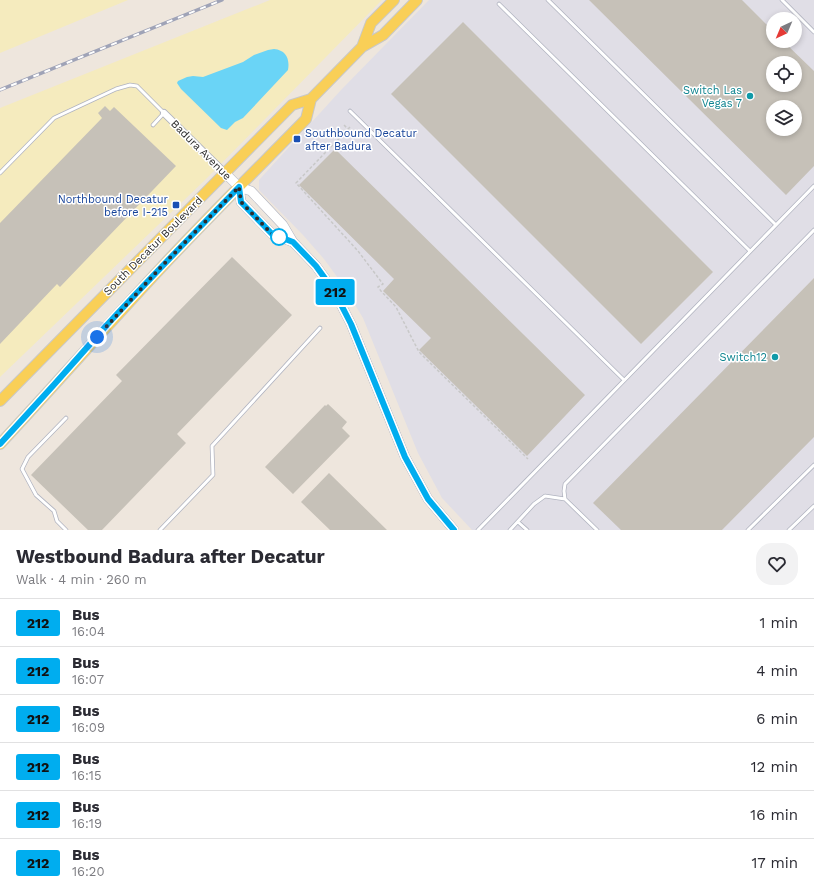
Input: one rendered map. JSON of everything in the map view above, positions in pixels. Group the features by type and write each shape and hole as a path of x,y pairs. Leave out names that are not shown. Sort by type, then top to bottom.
{"main road":[{"name":"South Decatur Boulevard","path":"362,47 371,23 394,0"},
{"name":"South Decatur Boulevard","path":"0,401 292,106 311,99 362,47 383,35 417,0"},
{"name":"South Decatur Boulevard","path":"0,444 161,267 306,119 311,99"},
{"name":"Badura Avenue","path":"225,173 239,187 251,191 283,225 293,242 316,266 334,291 351,324 405,457 428,499 454,530"},
{"name":"Badura Avenue","path":"239,187 241,202 272,234 293,242"}],"street":[{"name":"Badura Avenue","path":"164,113 225,173"}],"lane":[{"path":"548,0 776,225"},
{"path":"782,0 814,32"},
{"path":"499,4 750,251"},
{"path":"0,173 54,118 116,89 130,85 137,86 164,113 153,125"},
{"path":"350,111 624,380"},
{"path":"478,530 814,186"},
{"path":"597,530 566,499 564,491 565,484 814,230"},
{"path":"160,530 213,474 212,446 320,328"},
{"path":"66,418 28,457 22,469 36,495 54,512 57,521 66,530"},
{"path":"748,530 814,465"},
{"path":"510,530 534,504 545,496 566,499"},
{"path":"789,530 814,506"},
{"path":"518,522 527,530"}],"path":[{"path":"344,125 348,129"},
{"path":"350,127 296,183 371,266 384,284 378,287 380,292 396,307 419,352 528,459"}],"shaded area":[{"path":"429,0 814,0 814,530 472,530 442,498 418,453 363,318 343,285 324,259 303,235 259,190 259,180 341,90"}],"sand":[{"path":"0,0 128,0 0,53"},
{"path":"270,0 382,0 206,179 0,377 0,108"}],"water":[{"path":"274,49 282,51 288,59 288,70 243,118 235,122 227,130 221,128 181,89 177,83 178,81 187,77 203,77 243,62 254,55"}],"building":[{"name":"Switch Las Vegas 7","path":"589,0 742,0 766,24 766,48 790,48 798,56 766,56 766,92 802,92 802,59 814,71 814,166 786,195"},
{"path":"463,22 713,272 641,344 391,94"},
{"path":"105,106 110,111 114,107 176,166 60,287 57,284 0,344 0,223 102,118 98,113"},
{"path":"335,149 585,395 527,456 419,350 431,338 383,291 394,279 299,185"},
{"path":"232,257 292,315 177,434 186,443 102,530 88,530 31,475 122,381 116,375"},
{"name":"Switch12","path":"814,278 814,437 722,530 621,530 593,503"},
{"path":"328,404 347,422 342,428 350,436 293,494 265,467 325,405 326,406"},
{"path":"329,473 387,530 330,530 301,502"}],"railway":[{"path":"0,90 222,0"}],"bus line":[{"name":"212","path":"0,444 44,397 106,326 239,187 241,202 272,234 293,242 316,266 334,291 351,324 405,457 428,499 454,530"}],"place":[{"name":"Switch Las Vegas 7","path":"750,96"},
{"name":"Southbound Decatur after Badura","path":"297,139"},
{"name":"Northbound Decatur before I-215","path":"176,205"},
{"name":"Switch12","path":"775,357"}],"route":[{"path":"97,337 161,267 239,187 241,202 272,234 282,238 279,237"}]}
